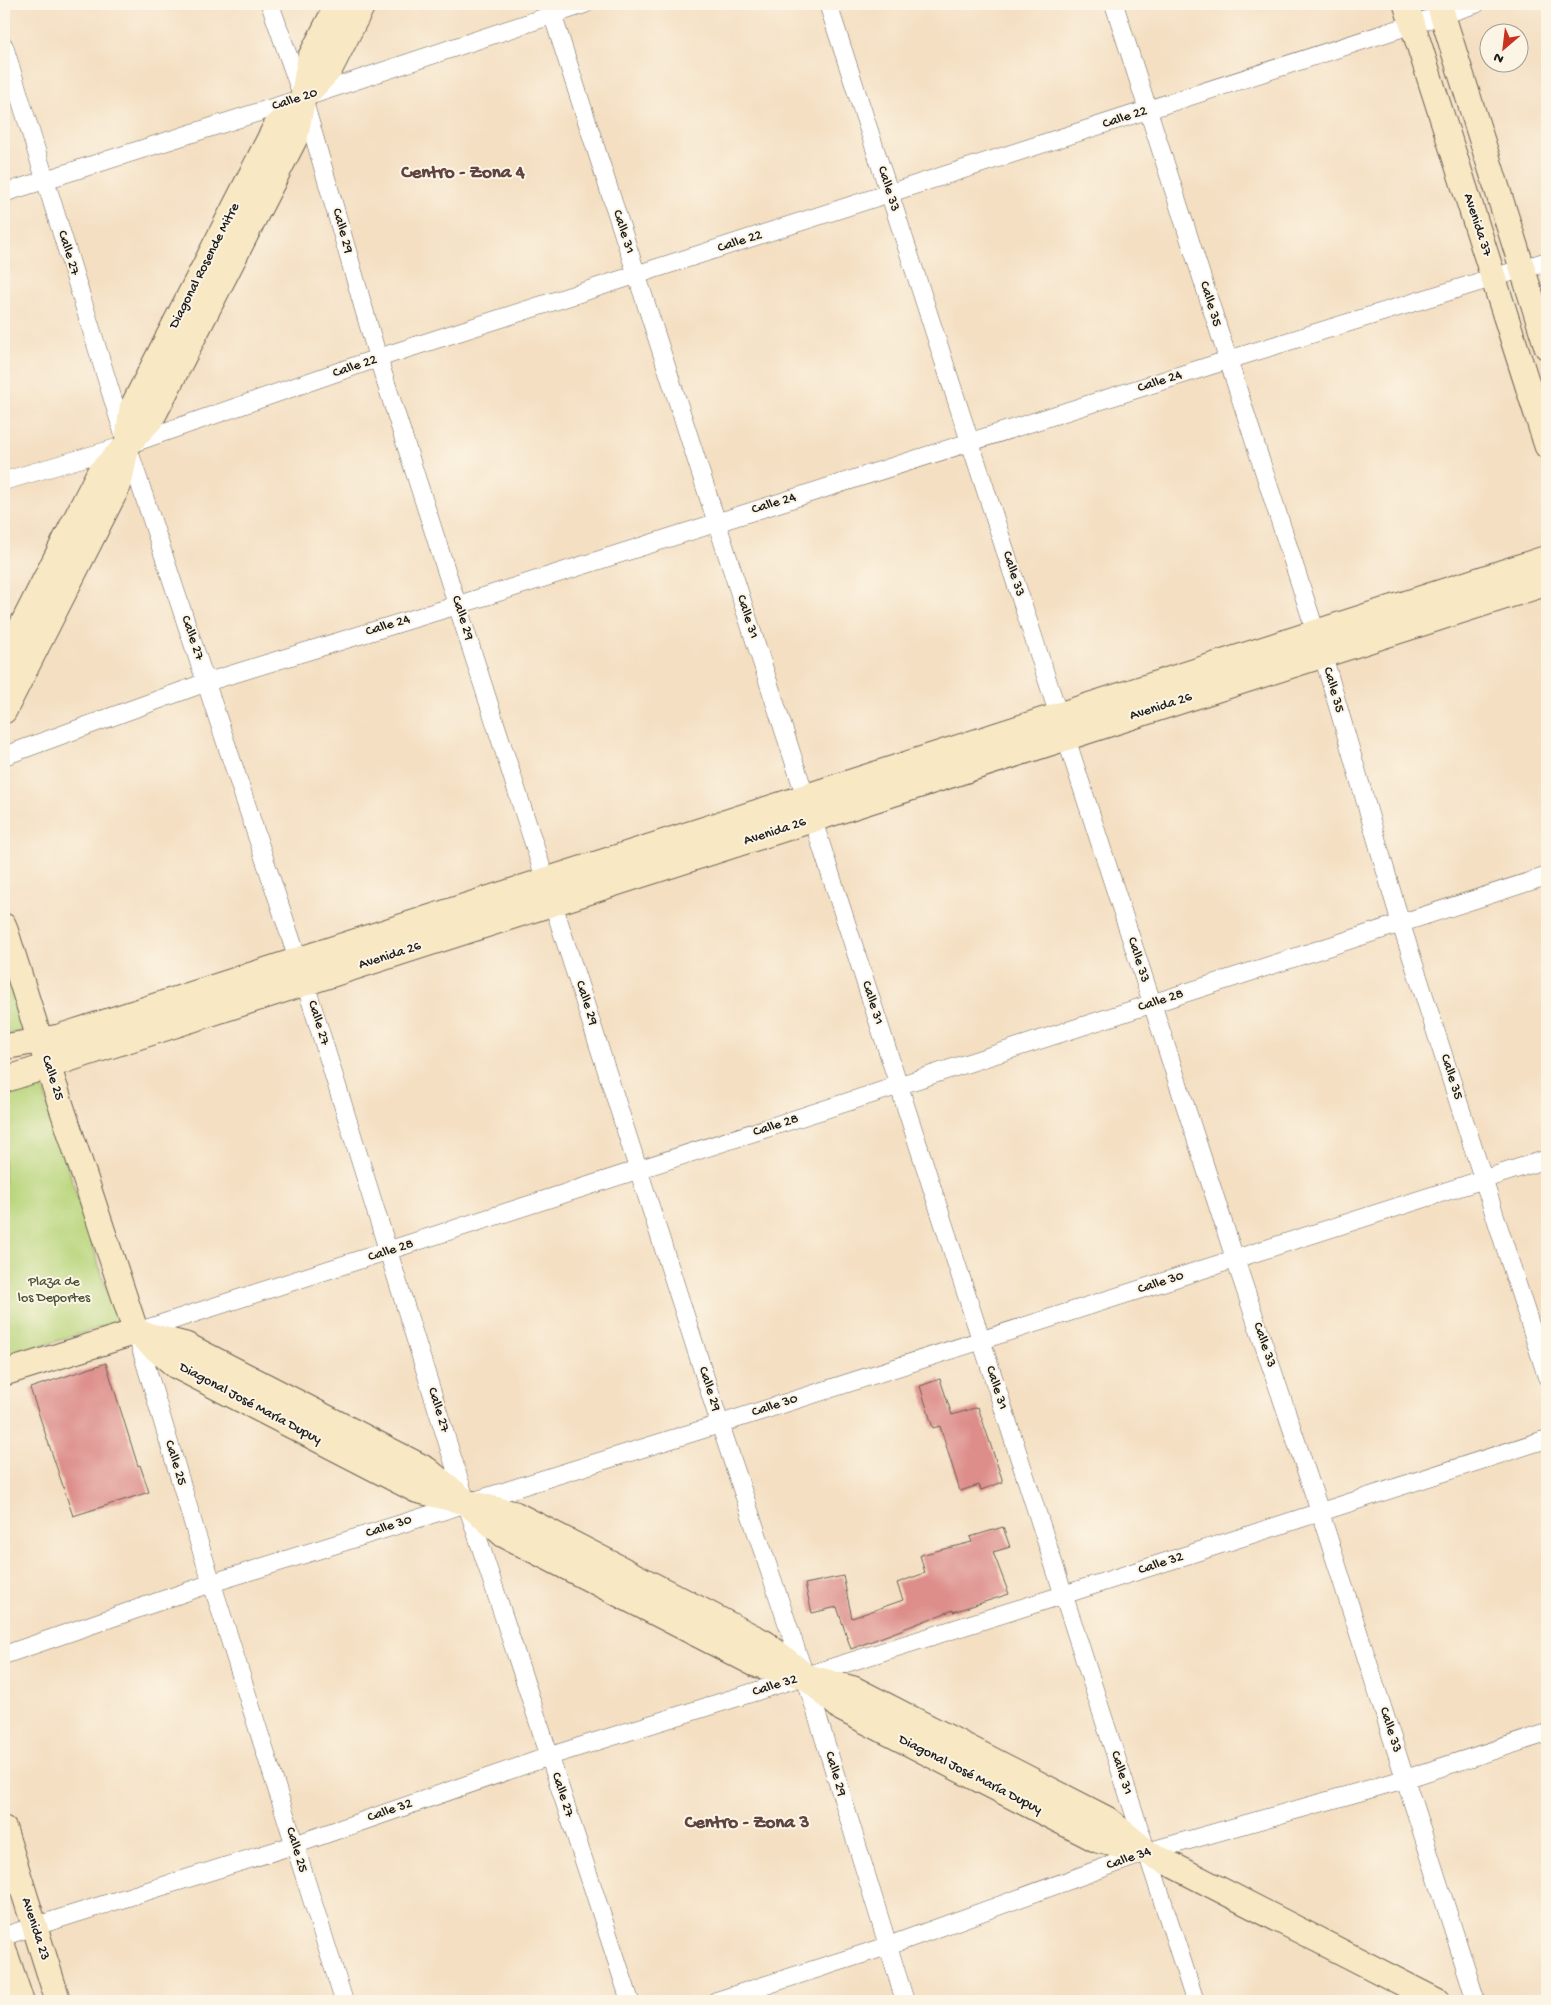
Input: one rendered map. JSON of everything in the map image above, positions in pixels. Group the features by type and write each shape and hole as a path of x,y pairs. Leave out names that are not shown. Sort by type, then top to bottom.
{"main road":[{"name":"Diagonal Rosende Mitre","path":"4,661 99,473 152,418 295,138 310,58 338,4"},
{"path":"303,98 330,69 363,4"},
{"path":"1440,9 1547,347"},
{"name":"Avenida 37","path":"1409,14 1547,446"},
{"path":"4,711 119,484 127,445"},
{"name":"Avenida 26","path":"4,1047 58,1037 302,971 1319,644 1547,558"},
{"name":"Avenida 26","path":"1319,644 1547,583"},
{"name":"Calle 25","path":"4,926 39,1040 136,1332"},
{"name":"Avenida 26","path":"4,1080 48,1066 302,971"},
{"name":"Calle 28","path":"4,1373 136,1332"},
{"name":"Diagonal José María Dupuy","path":"136,1332 176,1366 416,1490 466,1502 504,1535 642,1606 755,1664 805,1676 842,1709 1097,1840 1146,1852 1437,2001"},
{"name":"Avenida 23","path":"4,1829 58,2001"},
{"path":"4,1950 21,2001"}],"street":[{"name":"Calle 29","path":"270,4 303,98 378,358 720,1424 805,1676 906,2001"},
{"name":"Calle 20","path":"4,193 303,98 551,9 585,4"},
{"name":"Calle 33","path":"828,4 1235,1259 1320,1512 1476,2001"},
{"name":"Calle 35","path":"1114,4 1150,110 1319,644 1401,924 1547,1377"},
{"name":"Calle 22","path":"4,481 127,445 378,358 1150,110 1409,14 1476,4"},
{"name":"Calle 31","path":"551,9 1195,2001"},
{"name":"Calle 27","path":"4,46 127,445 302,971 466,1502 630,2001"},
{"name":"Calle 24","path":"4,756 207,682 458,605 1228,360 1547,261"},
{"name":"Calle 28","path":"136,1332 1547,876"},
{"name":"Calle 30","path":"4,1655 212,1583 720,1424 1547,1159"},
{"name":"Calle 25","path":"136,1332 212,1583 344,2001"},
{"name":"Calle 32","path":"4,1936 294,1845 550,1756 1063,1595 1547,1439"},
{"name":"Calle 34","path":"716,2001 888,1946 1146,1852 1406,1779 1547,1733"}],"green space":[{"path":"4,964 25,1030 4,1036"},
{"name":"Plaza de los Deportes","path":"40,1080 117,1322 4,1358 4,1091"}],"building":[{"path":"106,1363 138,1466 140,1465 149,1492 73,1516 30,1388"},
{"path":"940,1379 952,1415 978,1407 1003,1482 981,1490 979,1485 960,1491 940,1426 933,1428 920,1386"},
{"path":"1003,1527 1010,1547 993,1552 1009,1594 953,1612 953,1610 851,1649 837,1607 812,1613 805,1584 843,1576 852,1618 903,1600 897,1583 925,1573 920,1555 972,1542 970,1537"}],"district":[{"name":"Centro - Zona 4","path":"463,173"},
{"name":"Centro - Zona 3","path":"747,1823"}]}
